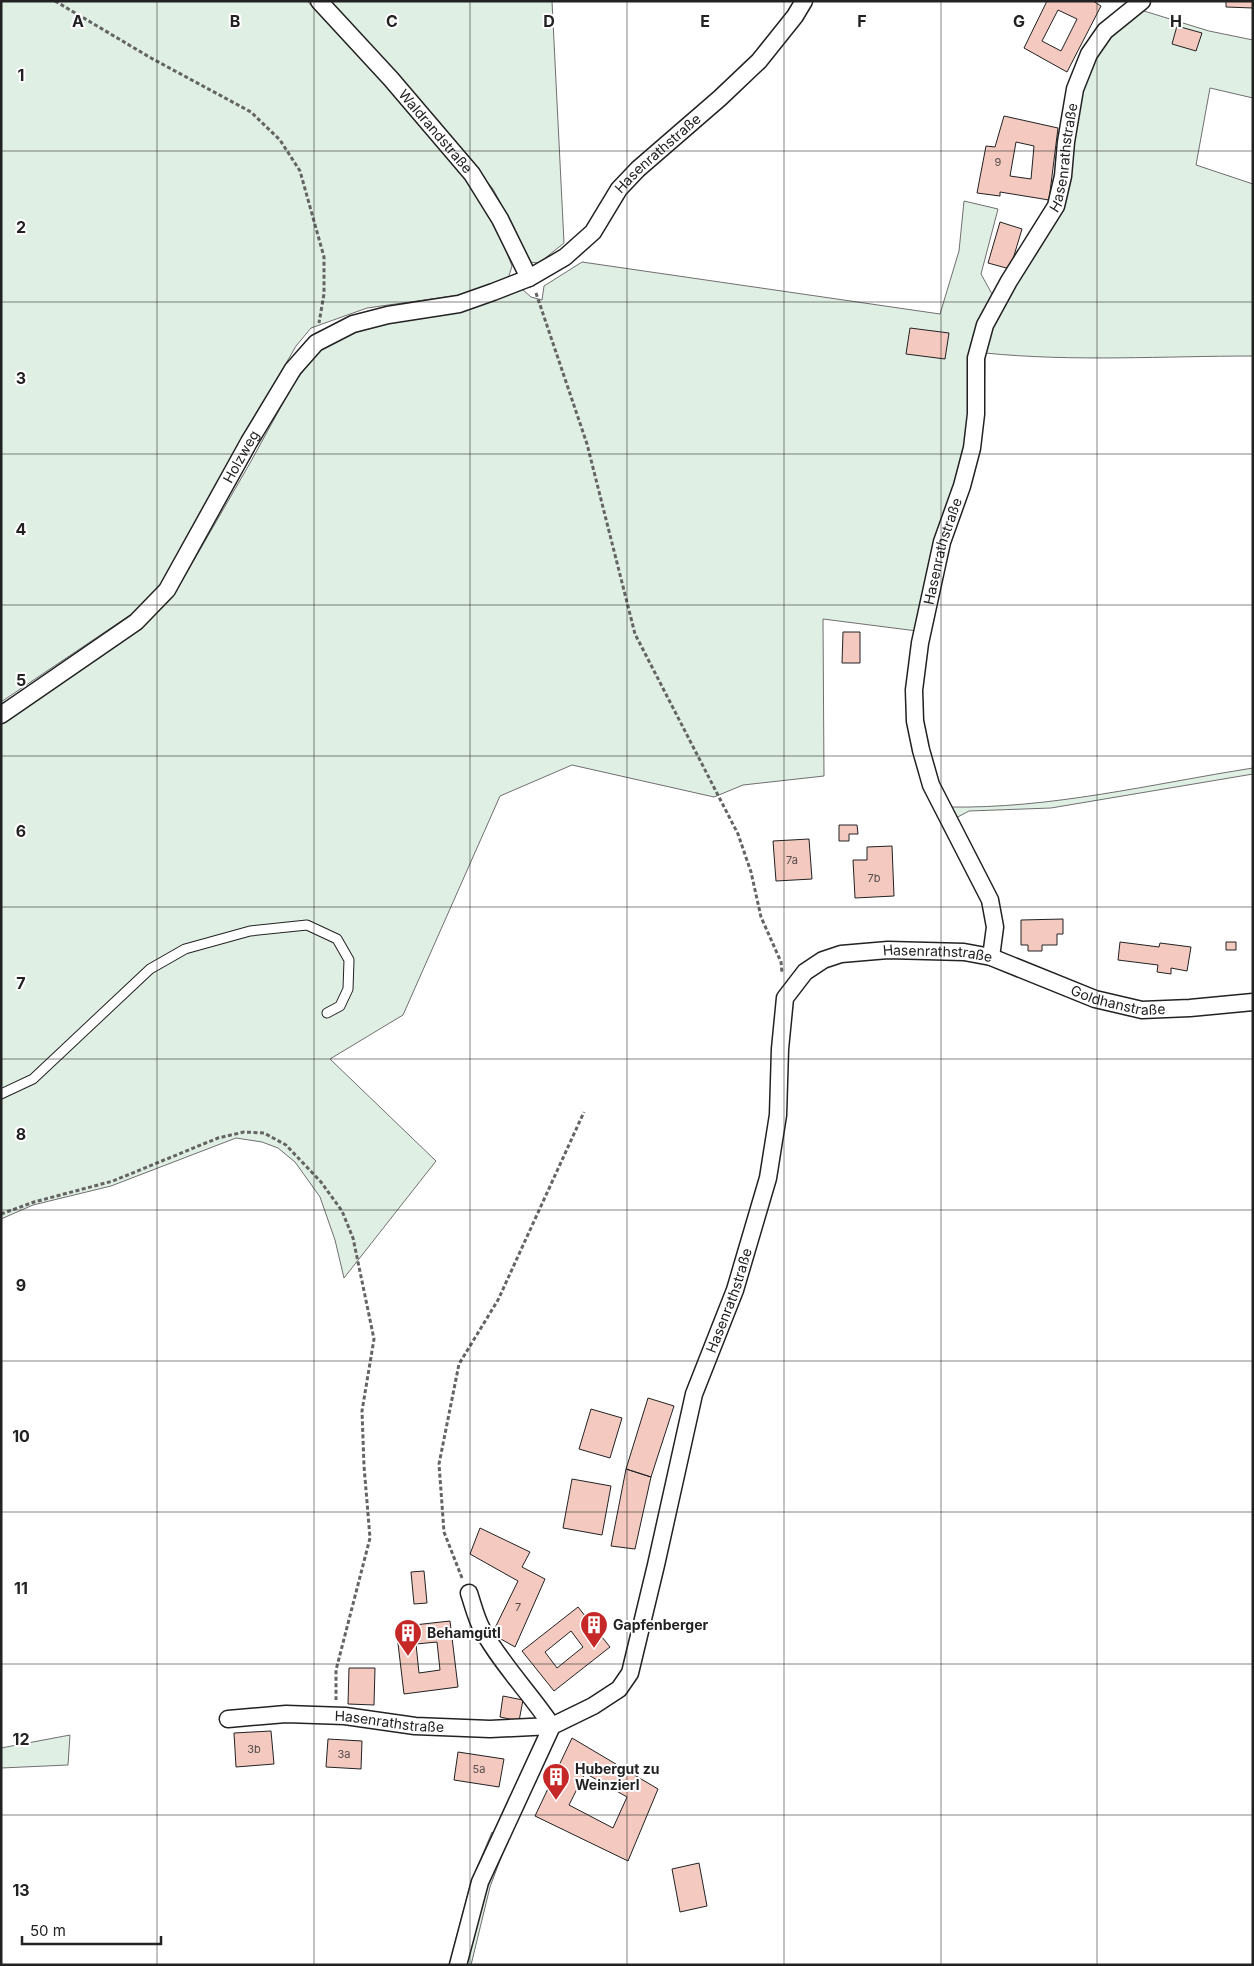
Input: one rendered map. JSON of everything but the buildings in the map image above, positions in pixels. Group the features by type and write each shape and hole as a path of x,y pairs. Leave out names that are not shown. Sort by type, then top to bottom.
{"street":[{"name":"Waldrandstraße","path":"319,1 398,86 472,174 500,219 529,278"},
{"name":"Hasenrathstraße","path":"529,278 565,257 593,232 619,189 638,169 720,98 759,61 804,1"},
{"name":"Hasenrathstraße","path":"228,1719 286,1714 345,1716 415,1726 490,1729 552,1726 593,1706 619,1689 630,1673 694,1394 734,1290 768,1178 778,1115 780,1049 785,998 805,972 823,960 841,954 888,950 964,952 991,957 995,928 990,900 931,785 914,721 914,690 920,643 942,542 962,486 972,448 976,414 976,358 985,325 1009,281 1056,206 1063,176 1066,142 1075,88 1089,54 1105,31 1142,1"},
{"name":"Holzweg","path":"1,715 136,622 167,590 249,442 294,369 316,343 353,324 388,315 459,304 529,278"},
{"name":"Goldhanstraße","path":"991,957 1095,999 1142,1010 1253,1002"},
{"path":"458,1965 480,1882 552,1726 536,1701 502,1661 481,1628 468,1593"}],"lane":[{"path":"1,1094 33,1079 150,969 186,949 250,931 307,925 337,939 349,960 348,989 340,1006 327,1013"}],"path":[{"path":"55,1 151,58 251,112 280,140 300,171 324,257 324,294 316,343"},
{"path":"529,278 535,289 587,444 635,634 738,834 751,872 761,917 782,962 785,998"},
{"path":"468,1593 444,1532 439,1464 459,1364 498,1300 584,1112"},
{"path":"1,1214 34,1202 113,1181 218,1138 244,1132 264,1134 286,1145 322,1182 342,1211 353,1238 374,1340 362,1411 370,1538 336,1670 336,1700 345,1716"}],"green space":[{"path":"1,1 307,1 431,136 463,176 490,218 512,266 508,279 460,295 367,308 311,328 296,346 252,422 160,589 133,613 1,702"},
{"path":"330,1 552,1 564,243 539,263 529,262 513,226 493,189 437,119"},
{"path":"1144,11 1209,31 1253,40 1253,98 1210,88 1196,165 1253,184 1253,356 1085,358 985,353 984,418 974,468 917,631 823,619 824,776 743,785 714,797 572,765 500,796 403,1015 330,1059 436,1161 344,1278 335,1240 320,1197 295,1162 278,1148 262,1142 236,1138 111,1186 33,1205 1,1219 1,722 142,624 167,603 179,586 294,383 320,349 343,336 522,289 531,297 542,300 544,286 582,262 940,314 959,251 964,201 998,209 981,274 992,294 1062,208 1069,184 1077,109 1083,85 1094,60 1109,37 1127,20"},
{"path":"1253,768 1253,774 1051,808 969,811 954,819 948,807 986,807 1063,800"},
{"path":"70,1735 68,1765 1,1768 1,1748"},
{"path":"492,1832 506,1844 490,1887 471,1965 449,1965 471,1882"}],"place":[{"name":"Gapfenberger","path":"594,1649"},
{"name":"Behamgütl","path":"408,1657"},
{"name":"Hubergut zu Weinzierl","path":"556,1801"}]}
